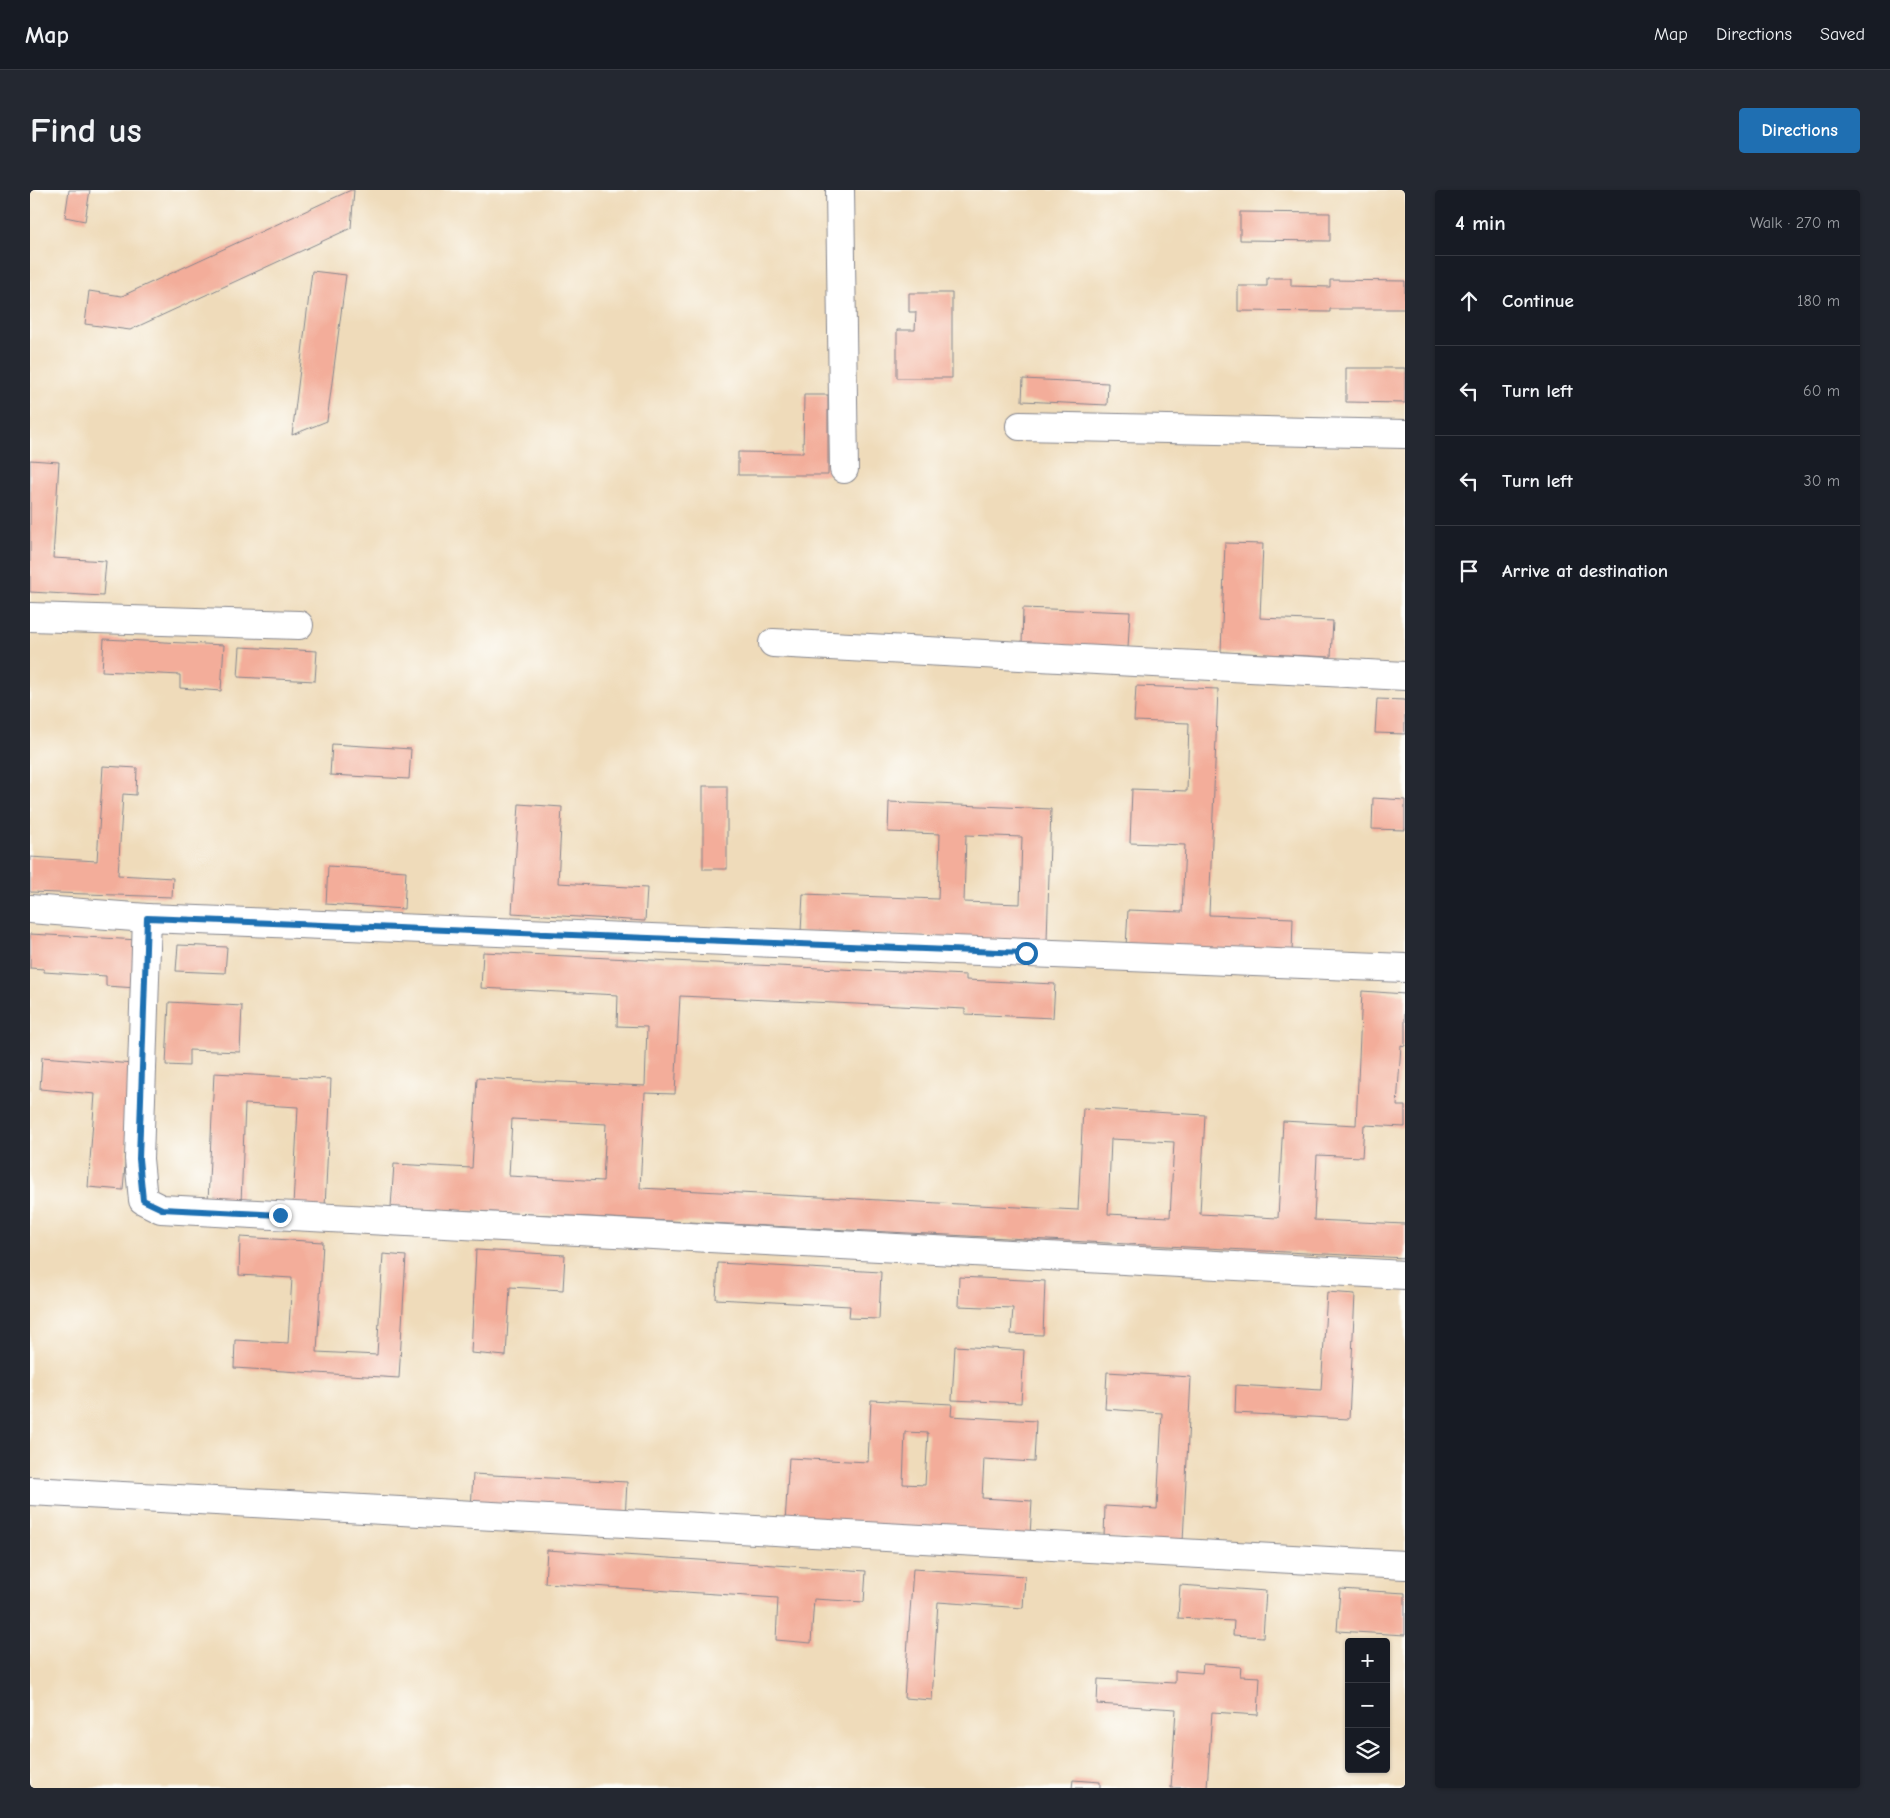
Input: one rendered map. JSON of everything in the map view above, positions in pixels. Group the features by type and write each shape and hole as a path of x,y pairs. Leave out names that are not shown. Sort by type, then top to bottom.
{"street":[{"path":"840,190 844,469"},
{"path":"1020,426 1405,434"},
{"path":"30,617 299,625"},
{"path":"773,643 1405,676"},
{"path":"30,909 147,918 1405,968"},
{"path":"147,918 139,1159 143,1200 162,1209 1405,1275"},
{"path":"30,1491 1405,1566"}],"building":[{"path":"69,190 90,190 85,221 65,217"},
{"path":"354,190 351,228 130,330 85,324 89,291 122,296"},
{"path":"1240,212 1330,213 1330,241 1240,240"},
{"path":"312,271 346,275 327,421 292,435"},
{"path":"1267,278 1291,278 1291,286 1330,287 1330,280 1405,281 1405,309 1330,309 1330,312 1238,311 1238,286 1267,286"},
{"path":"909,293 952,293 952,378 897,378 897,330 915,330 916,312 909,312"},
{"path":"1346,368 1405,368 1405,403 1346,402"},
{"path":"1023,379 1108,383 1107,405 1022,401"},
{"path":"804,395 828,395 828,475 738,475 738,452 803,453"},
{"path":"30,460 59,462 53,558 106,561 103,596 30,592"},
{"path":"1225,543 1263,544 1260,618 1333,621 1331,657 1221,652"},
{"path":"1023,608 1130,612 1128,648 1022,644"},
{"path":"104,639 224,645 221,691 180,688 180,675 102,671"},
{"path":"240,647 317,651 315,681 238,677"},
{"path":"1136,686 1218,689 1209,915 1293,918 1292,954 1126,947 1128,910 1182,912 1185,845 1130,843 1132,789 1187,791 1189,723 1134,721"},
{"path":"1377,699 1405,700 1405,734 1375,733"},
{"path":"332,744 411,749 409,779 330,775"},
{"path":"103,766 137,768 136,795 123,794 118,875 173,878 172,897 30,892 30,857 97,861"},
{"path":"703,786 727,786 727,869 703,869"},
{"path":"1373,798 1405,800 1405,830 1372,829"},
{"path":"889,802 1051,809 1047,941 801,932 803,894 938,899 940,834 888,832","holes":["966,835 1022,837 1020,904 964,902"]},
{"path":"519,804 562,807 558,883 647,888 645,921 512,913"},
{"path":"328,866 406,871 404,909 326,904"},
{"path":"30,934 139,940 137,988 106,986 106,976 44,972 44,969 30,968"},
{"path":"178,945 227,947 225,973 176,971"},
{"path":"483,952 966,975 966,980 1055,984 1053,1018 965,1014 965,1009 680,996 675,1094 645,1093 640,1188 1078,1210 1083,1108 1205,1115 1200,1214 1278,1218 1283,1121 1356,1125 1362,991 1405,994 1405,1046 1401,1045 1397,1106 1405,1106 1405,1127 1364,1125 1362,1157 1317,1155 1314,1220 1405,1224 1405,1258 391,1207 394,1164 472,1168 477,1078 645,1086 647,1027 617,1026 618,995 481,988","holes":["512,1119 606,1124 603,1181 509,1176","1111,1139 1174,1142 1170,1217 1108,1214"]},
{"path":"169,1002 242,1006 240,1052 189,1050 189,1066 166,1065"},
{"path":"42,1057 133,1064 123,1190 88,1187 95,1094 40,1089"},
{"path":"214,1073 331,1079 325,1208 293,1206 298,1107 245,1104 241,1203 208,1202"},
{"path":"240,1237 323,1242 317,1352 377,1355 383,1254 406,1256 399,1378 234,1368 235,1340 288,1343 292,1278 239,1275"},
{"path":"476,1250 565,1255 563,1290 510,1287 506,1356 471,1353"},
{"path":"718,1263 881,1272 879,1319 849,1318 850,1306 716,1299"},
{"path":"959,1277 1045,1281 1043,1335 1011,1334 1013,1308 958,1306"},
{"path":"1327,1292 1355,1294 1349,1419 1235,1413 1236,1385 1321,1390"},
{"path":"955,1346 1024,1350 1021,1403 952,1400"},
{"path":"1107,1372 1191,1377 1183,1542 1104,1538 1105,1506 1157,1509 1162,1413 1105,1409"},
{"path":"871,1400 952,1404 951,1416 1036,1421 1034,1462 984,1459 982,1498 1032,1501 1030,1536 785,1523 789,1458 868,1462","holes":["905,1432 928,1433 925,1485 903,1484"]},
{"path":"473,1474 627,1482 625,1519 471,1510"},
{"path":"547,1550 866,1571 864,1602 814,1599 811,1643 776,1640 778,1598 545,1583"},
{"path":"913,1569 1025,1576 1023,1608 938,1602 932,1700 904,1698"},
{"path":"1180,1585 1266,1591 1263,1637 1233,1635 1234,1621 1178,1618"},
{"path":"1340,1589 1405,1593 1405,1635 1337,1631"},
{"path":"1203,1664 1241,1667 1240,1676 1260,1677 1258,1715 1212,1712 1207,1788 1171,1788 1176,1709 1097,1704 1098,1679 1175,1683 1175,1671 1202,1673"},
{"path":"1073,1780 1100,1782 1100,1788 1072,1788"}],"route":[{"path":"280,1215 162,1209 143,1200 139,1159 147,918 1026,953"}]}
